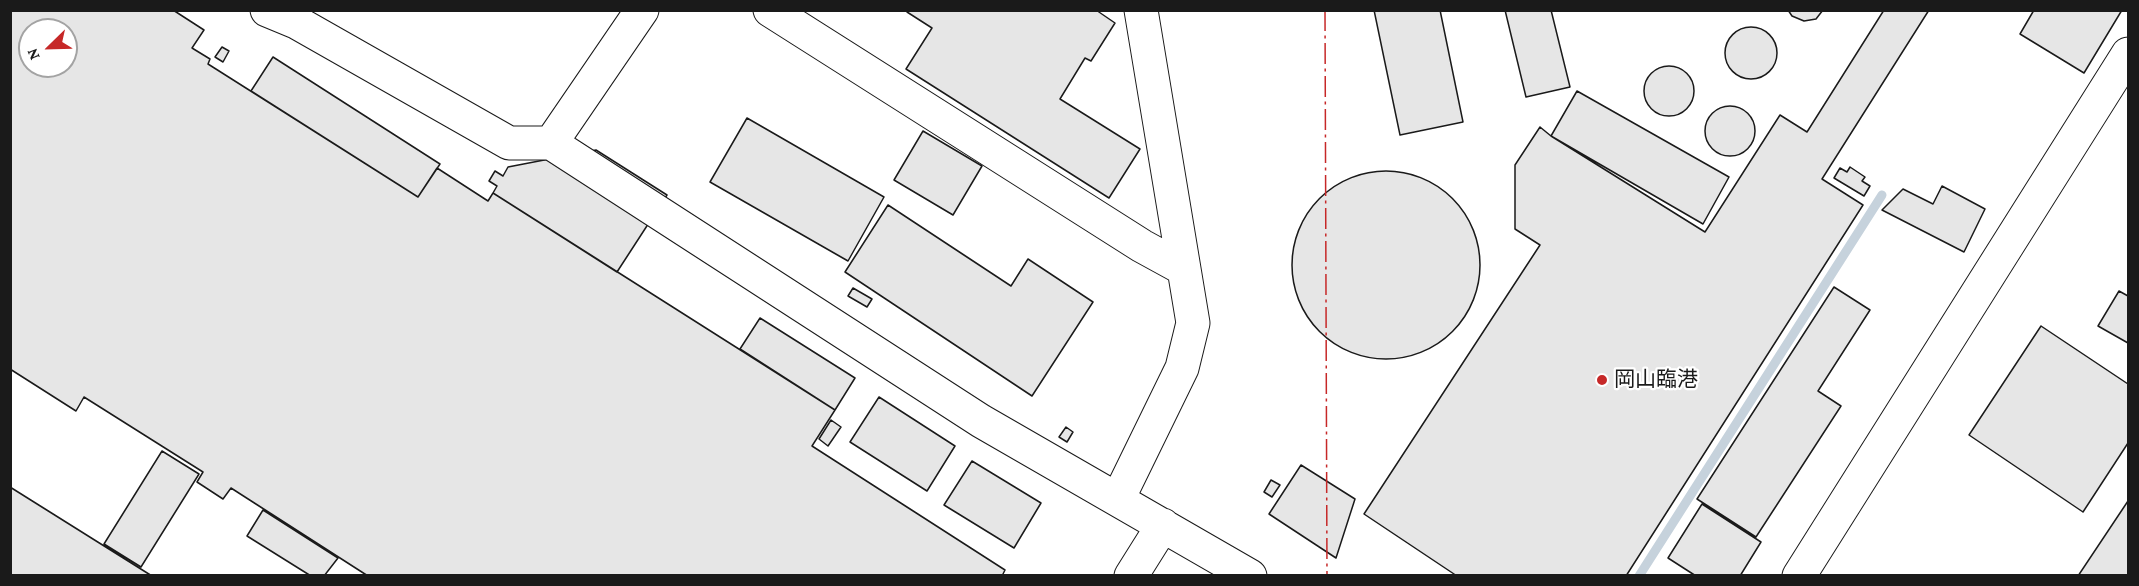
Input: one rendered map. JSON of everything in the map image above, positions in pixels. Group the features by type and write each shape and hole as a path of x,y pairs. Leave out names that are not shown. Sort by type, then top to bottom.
{"street":[{"path":"267,10 296,22 509,143 551,143 981,420 1250,576"},
{"path":"551,143 642,10"},
{"path":"770,10 1142,246 1185,269"},
{"path":"1118,499 1182,368 1193,323 1142,10"},
{"path":"1798,576 2128,54"},
{"path":"1131,576 1163,525"}],"building":[{"path":"10,10 173,10 204,30 192,48 210,59 208,64 418,197 437,168 488,201 493,193 835,410 812,446 1005,570 1002,576 368,576 231,488 223,499 197,482 203,472 84,397 76,411 10,369"},
{"path":"909,10 1096,10 1115,23 1091,61 1085,58 1060,99 1140,149 1109,198 906,69 932,28 907,12"},
{"path":"1374,10 1440,10 1463,122 1400,135"},
{"path":"1505,10 1551,10 1570,87 1526,97"},
{"path":"1788,10 1823,10 1816,19 1804,21 1792,16"},
{"name":"岡山臨港","path":"1884,10 1929,10 1822,179 1863,205 1626,576 1457,576 1364,514 1540,245 1515,229 1515,165 1540,127 1705,232 1780,115 1807,132"},
{"path":"2034,10 2122,10 2084,73 2020,34"},
{"path":"1751,27 1765,31 1773,39 1777,53 1773,67 1765,75 1751,79 1737,75 1729,67 1725,53 1729,39 1737,31"},
{"path":"222,47 229,51 223,62 215,57"},
{"path":"273,57 440,164 418,197 251,91"},
{"path":"1669,66 1687,73 1694,91 1687,109 1669,116 1651,109 1644,91 1651,73"},
{"path":"1577,91 1729,177 1703,224 1551,136"},
{"path":"1730,106 1748,113 1755,131 1748,149 1730,156 1712,149 1705,131 1712,113"},
{"path":"747,118 884,197 848,261 710,182"},
{"path":"923,131 982,166 953,215 894,180"},
{"path":"596,150 667,195 617,272 493,193 497,186 489,181 495,171 503,176 508,167"},
{"path":"1850,167 1865,177 1862,181 1870,186 1864,196 1834,178 1840,168 1847,172"},
{"path":"1377,171 1395,171 1422,178 1453,198 1473,229 1480,265 1473,301 1453,332 1422,352 1395,359 1377,359 1342,348 1326,338 1313,325 1296,292 1292,274 1292,256 1303,221 1313,205 1326,192 1359,175"},
{"path":"1942,186 1985,209 1964,252 1882,210 1903,189 1933,204"},
{"path":"888,205 1011,286 1028,259 1093,302 1032,396 845,272"},
{"path":"1834,287 1870,310 1818,391 1841,406 1756,537 1697,499"},
{"path":"853,288 872,299 867,307 848,296"},
{"path":"2119,291 2128,296 2128,343 2098,326"},
{"path":"760,318 855,378 835,410 740,349"},
{"path":"2041,326 2128,384 2128,443 2083,512 1969,435"},
{"path":"879,397 955,446 927,491 850,442"},
{"path":"831,420 841,427 828,446 819,439"},
{"path":"1066,427 1073,432 1067,442 1059,437"},
{"path":"162,451 199,474 141,567 104,544"},
{"path":"972,461 1041,503 1014,548 944,505"},
{"path":"1301,465 1355,499 1336,558 1269,514"},
{"path":"1271,480 1280,485 1272,497 1264,492"},
{"path":"10,487 152,576 10,576"},
{"path":"2128,501 2128,576 2078,576"},
{"path":"1702,504 1761,542 1740,576 1696,576 1668,558"},
{"path":"263,510 338,558 324,576 311,576 247,536"}],"waterway":[{"path":"1639,576 1882,195"}],"power":[{"path":"1325,10 1327,576"}],"place":[{"name":"岡山臨港","path":"1602,380"}]}
